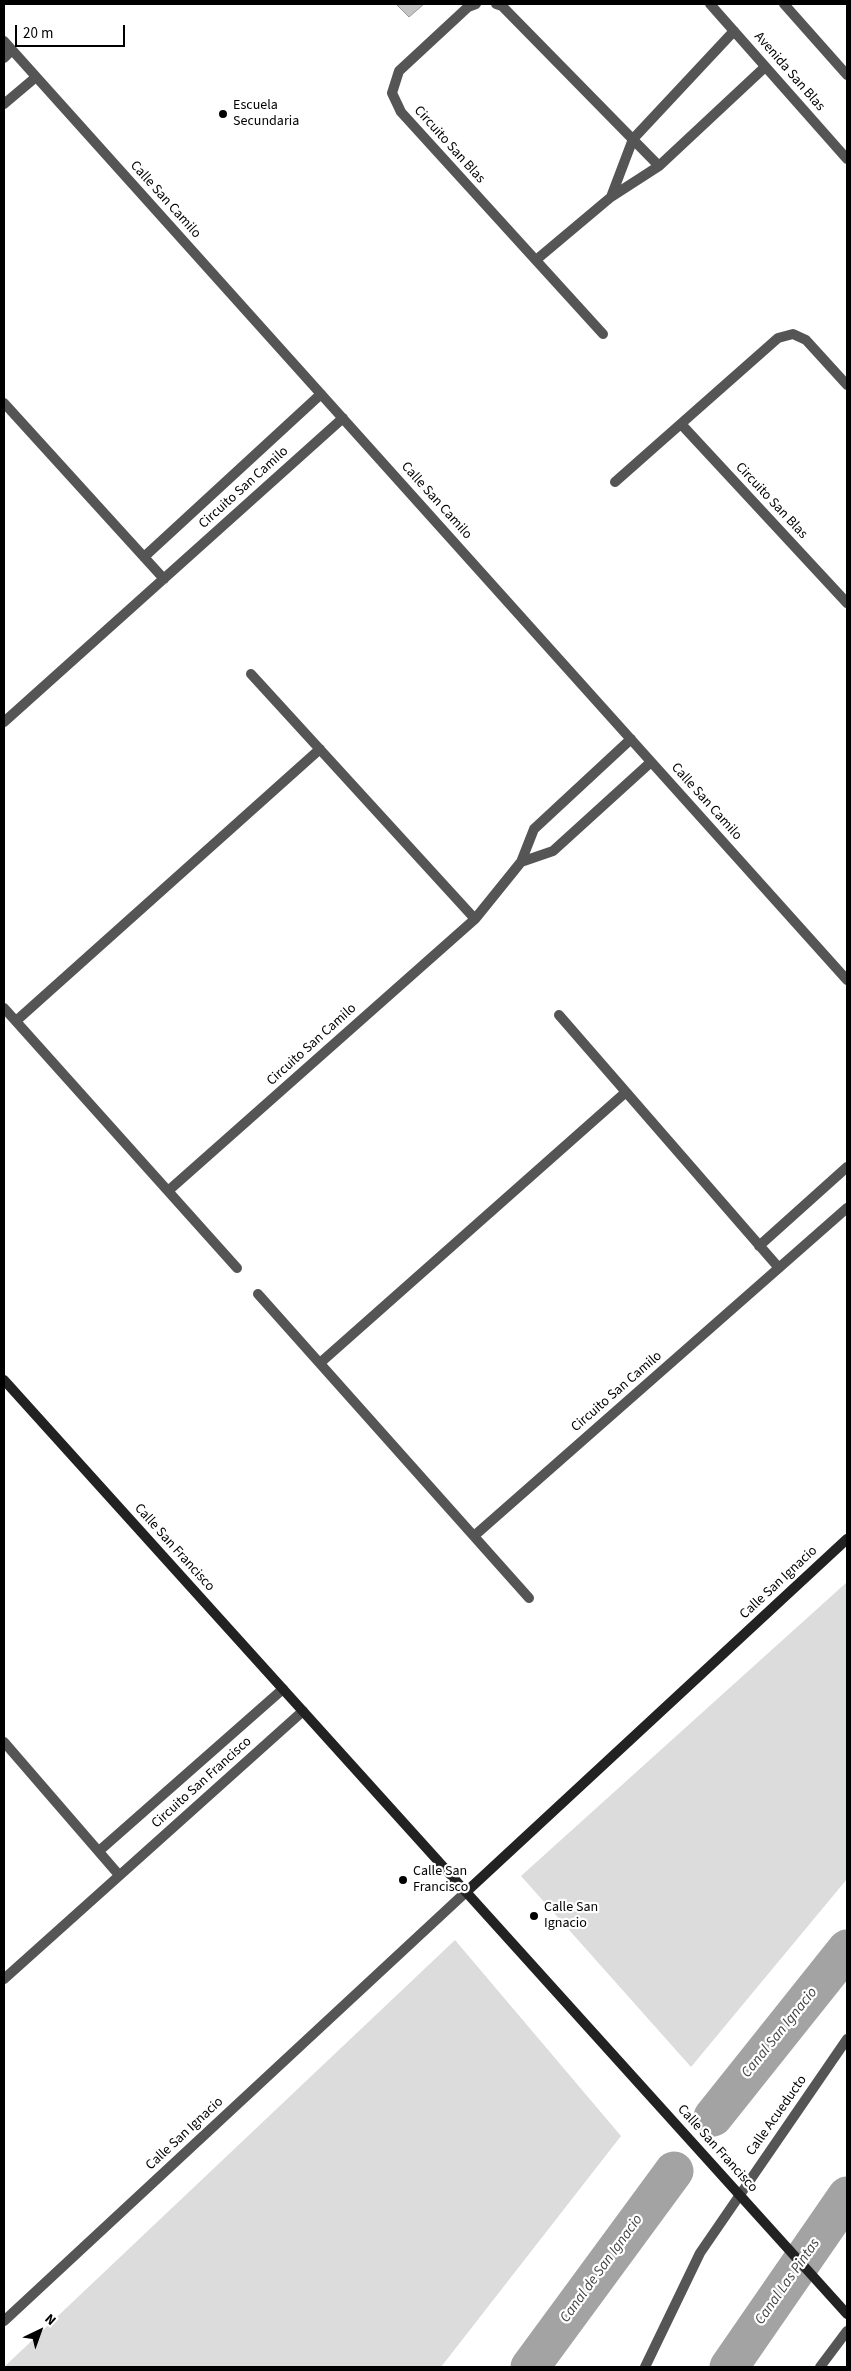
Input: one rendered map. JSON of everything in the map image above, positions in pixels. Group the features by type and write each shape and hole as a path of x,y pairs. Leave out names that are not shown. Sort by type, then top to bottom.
{"street":[{"name":"Circuito San Blas","path":"476,4 468,7 399,71 392,93 401,112 604,334"},
{"path":"496,4 502,6 659,166"},
{"name":"Avenida San Blas","path":"710,4 847,159"},
{"path":"784,4 847,75"},
{"path":"611,197 633,140 734,31"},
{"name":"Calle San Camilo","path":"4,41 847,980"},
{"path":"4,58 12,50"},
{"path":"536,260 611,197 659,166 765,67"},
{"path":"4,104 36,76"},
{"path":"615,482 778,338 793,334 806,340 847,385"},
{"name":"Circuito San Camilo","path":"144,557 321,394"},
{"path":"4,405 164,578"},
{"name":"Circuito San Camilo","path":"4,722 343,418"},
{"name":"Circuito San Blas","path":"681,424 845,597"},
{"path":"251,674 475,919"},
{"name":"Circuito San Camilo","path":"168,1191 475,919 521,862 534,828 631,739"},
{"path":"16,1021 320,749"},
{"path":"521,862 553,851 652,762"},
{"path":"4,1008 237,1268"},
{"path":"559,1015 779,1268"},
{"path":"320,1363 626,1092"},
{"path":"759,1246 847,1167"},
{"name":"Circuito San Camilo","path":"474,1536 847,1208"},
{"path":"258,1294 530,1598"},
{"name":"Calle San Francisco","path":"4,1380 847,2314"},
{"name":"Calle San Ignacio","path":"4,2321 847,1539"},
{"name":"Circuito San Francisco","path":"99,1852 283,1689"},
{"name":"Circuito San Francisco","path":"4,1978 303,1711"},
{"path":"4,1742 120,1875"},
{"name":"Calle Acueducto","path":"645,2367 700,2252 847,2039"},
{"path":"820,2367 847,2331"}],"shaded area":[{"path":"847,1582 847,1879 691,2067 521,1876"},
{"path":"455,1940 621,2136 441,2367 4,2367"}],"building":[{"path":"396,4 424,4 409,17"}],"waterway":[{"name":"Canal San Ignacio","path":"713,2117 847,1949"},
{"name":"Canal de San Ignacio","path":"530,2367 674,2171"},
{"name":"Canal Las Pintas","path":"729,2367 847,2196"}],"place":[{"name":"Escuela Secundaria","path":"223,114"},
{"name":"Calle San Francisco","path":"403,1880"},
{"name":"Calle San Ignacio","path":"534,1916"}]}
